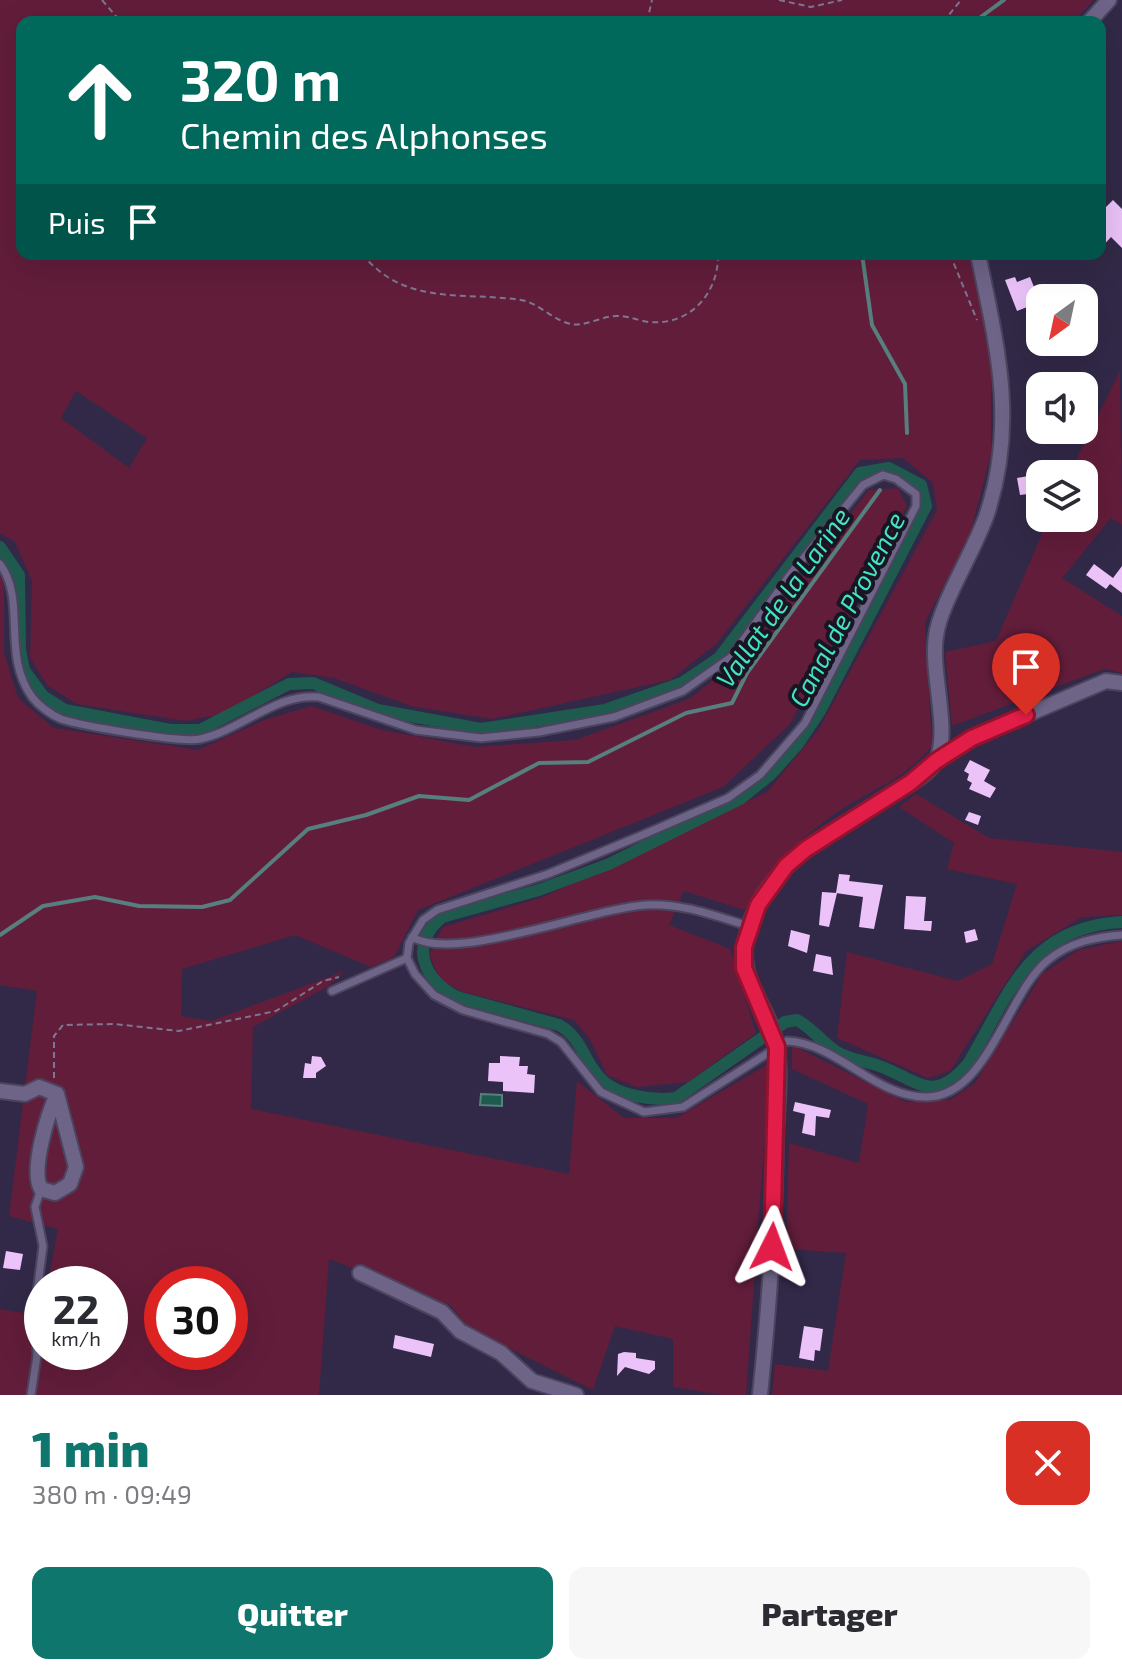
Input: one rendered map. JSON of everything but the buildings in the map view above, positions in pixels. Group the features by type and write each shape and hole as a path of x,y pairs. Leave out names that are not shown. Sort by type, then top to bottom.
{"street":[{"path":"1094,16 1109,0"},
{"path":"936,761 941,731 934,672 937,628 987,514 1000,465 1005,414 1001,363 979,260"},
{"path":"760,1395 773,1227 777,1047 744,968 749,926 764,895 786,866 817,842 918,778 936,761 972,738 1106,681 1122,683"},
{"path":"0,1091 25,1094 39,1087 53,1091"},
{"path":"53,1091 76,1174 62,1192 41,1189 38,1178 53,1091"},
{"path":"360,1273 442,1312 460,1331 501,1353 531,1389 576,1395"}],"lane":[{"path":"0,564 11,586 16,668 33,698 58,718 197,740 229,730 302,695 319,697 416,730 481,738 539,732 614,717 693,686 731,657 789,576 863,485 883,475 896,479 916,494 916,506 805,723 760,775 728,798 640,836 548,874 437,910 423,920 412,937 407,958 415,974 434,995 463,1010 548,1034 561,1042 601,1092 644,1112 683,1107 787,1041 799,1041 910,1095 945,1094 963,1084 976,1069 1033,975 1049,959 1092,938 1122,935"},
{"path":"412,937 431,945 525,934 617,908 650,905 689,908 749,926"},
{"path":"332,991 407,958"},
{"path":"31,1395 37,1356 35,1308 43,1246 35,1207 41,1189"}],"path":[{"path":"102,0 116,16"},
{"path":"779,0 811,7 842,0"},
{"path":"948,16 961,0"},
{"path":"367,260 374,269 404,288 465,299 524,300 569,324 622,316 666,322 685,315 703,303 713,286 717,260"},
{"path":"952,260 980,326"},
{"path":"53,1091 54,1036 63,1025 114,1024 179,1031 276,1011 332,976 364,979"}],"shaded area":[{"path":"0,0 1094,0 1079,16 16,16 16,260 971,260 991,355 991,454 969,538 925,622 932,746 909,768 845,807 793,847 772,869 744,910 684,891 669,925 730,949 756,1033 688,1082 637,1087 607,1075 590,1039 574,1020 463,992 440,980 429,954 443,927 543,897 767,792 819,729 937,510 933,483 903,458 860,460 716,644 670,680 492,719 411,706 334,678 292,672 223,714 185,721 77,704 48,686 30,658 32,581 15,542 0,533","holes":["76,391 147,438 129,468 61,418"]},
{"path":"1120,371 1122,525 1111,518 1062,578 1122,616 1122,673 1104,669 952,726 945,652 996,641 1043,532 1098,532 1098,460 1076,460 1084,444 1098,444 1098,415"},
{"path":"898,488 907,506 790,724 723,787 418,910 394,957 371,967 295,935 182,969 181,1016 211,1021 345,971 327,987 253,1027 251,1109 569,1174 577,1081 624,1118 676,1118 770,1063 746,1395 722,1395 673,1387 673,1339 615,1326 593,1390 469,1328 450,1305 329,1259 319,1395 0,1395 0,1309 24,1313 24,1370 128,1370 128,1266 51,1266 58,1229 9,1216 37,991 0,985 0,576 4,581 4,652 18,698 54,728 198,750 264,720 311,706 382,730 475,747 575,740 689,699 733,664 869,490"},
{"path":"916,794 989,838 1122,852 1122,915 1082,917 1026,951 950,1071 928,1078 837,1038 847,952 958,981 992,964 1017,884 947,869 954,843 899,807"},
{"path":"1122,941 1122,1395 772,1395 775,1364 828,1371 846,1253 786,1249 789,1143 859,1163 868,1104 792,1069 792,1045 906,1102 950,1100 975,1083 1042,974 1078,950"},
{"path":"481,1094 502,1095 502,1106 480,1105"}],"waterway":[{"name":"Vallat de la Larine","path":"982,16 1004,0"},
{"name":"Vallat de la Larine","path":"863,260 872,325 905,384 907,433"},
{"name":"Canal de Provence","path":"0,547 19,575 20,650 24,670 43,696 65,710 170,730 200,730 289,684 313,683 378,710 481,729 605,710 682,683 719,658 860,473 889,468 921,485 926,506 820,711 798,744 771,774 740,799 609,864 539,890 442,917 425,939 424,961 429,972 445,990 457,997 559,1025 573,1036 600,1078 615,1089 635,1096 676,1098 785,1022 797,1020 840,1054 882,1067 917,1083 936,1086 946,1083 968,1064 1010,989 1043,950 1064,936 1090,927 1122,922"},
{"name":"Vallat de la Larine","path":"0,935 43,906 95,897 139,906 202,907 230,900 308,829 366,815 419,796 469,800 539,763 588,762 686,713 732,703 747,673 880,490"}],"route":[{"path":"772,1247 777,1047 744,968 744,947 758,905 786,866 806,849 925,773 936,761 972,738 1026,715"}]}
